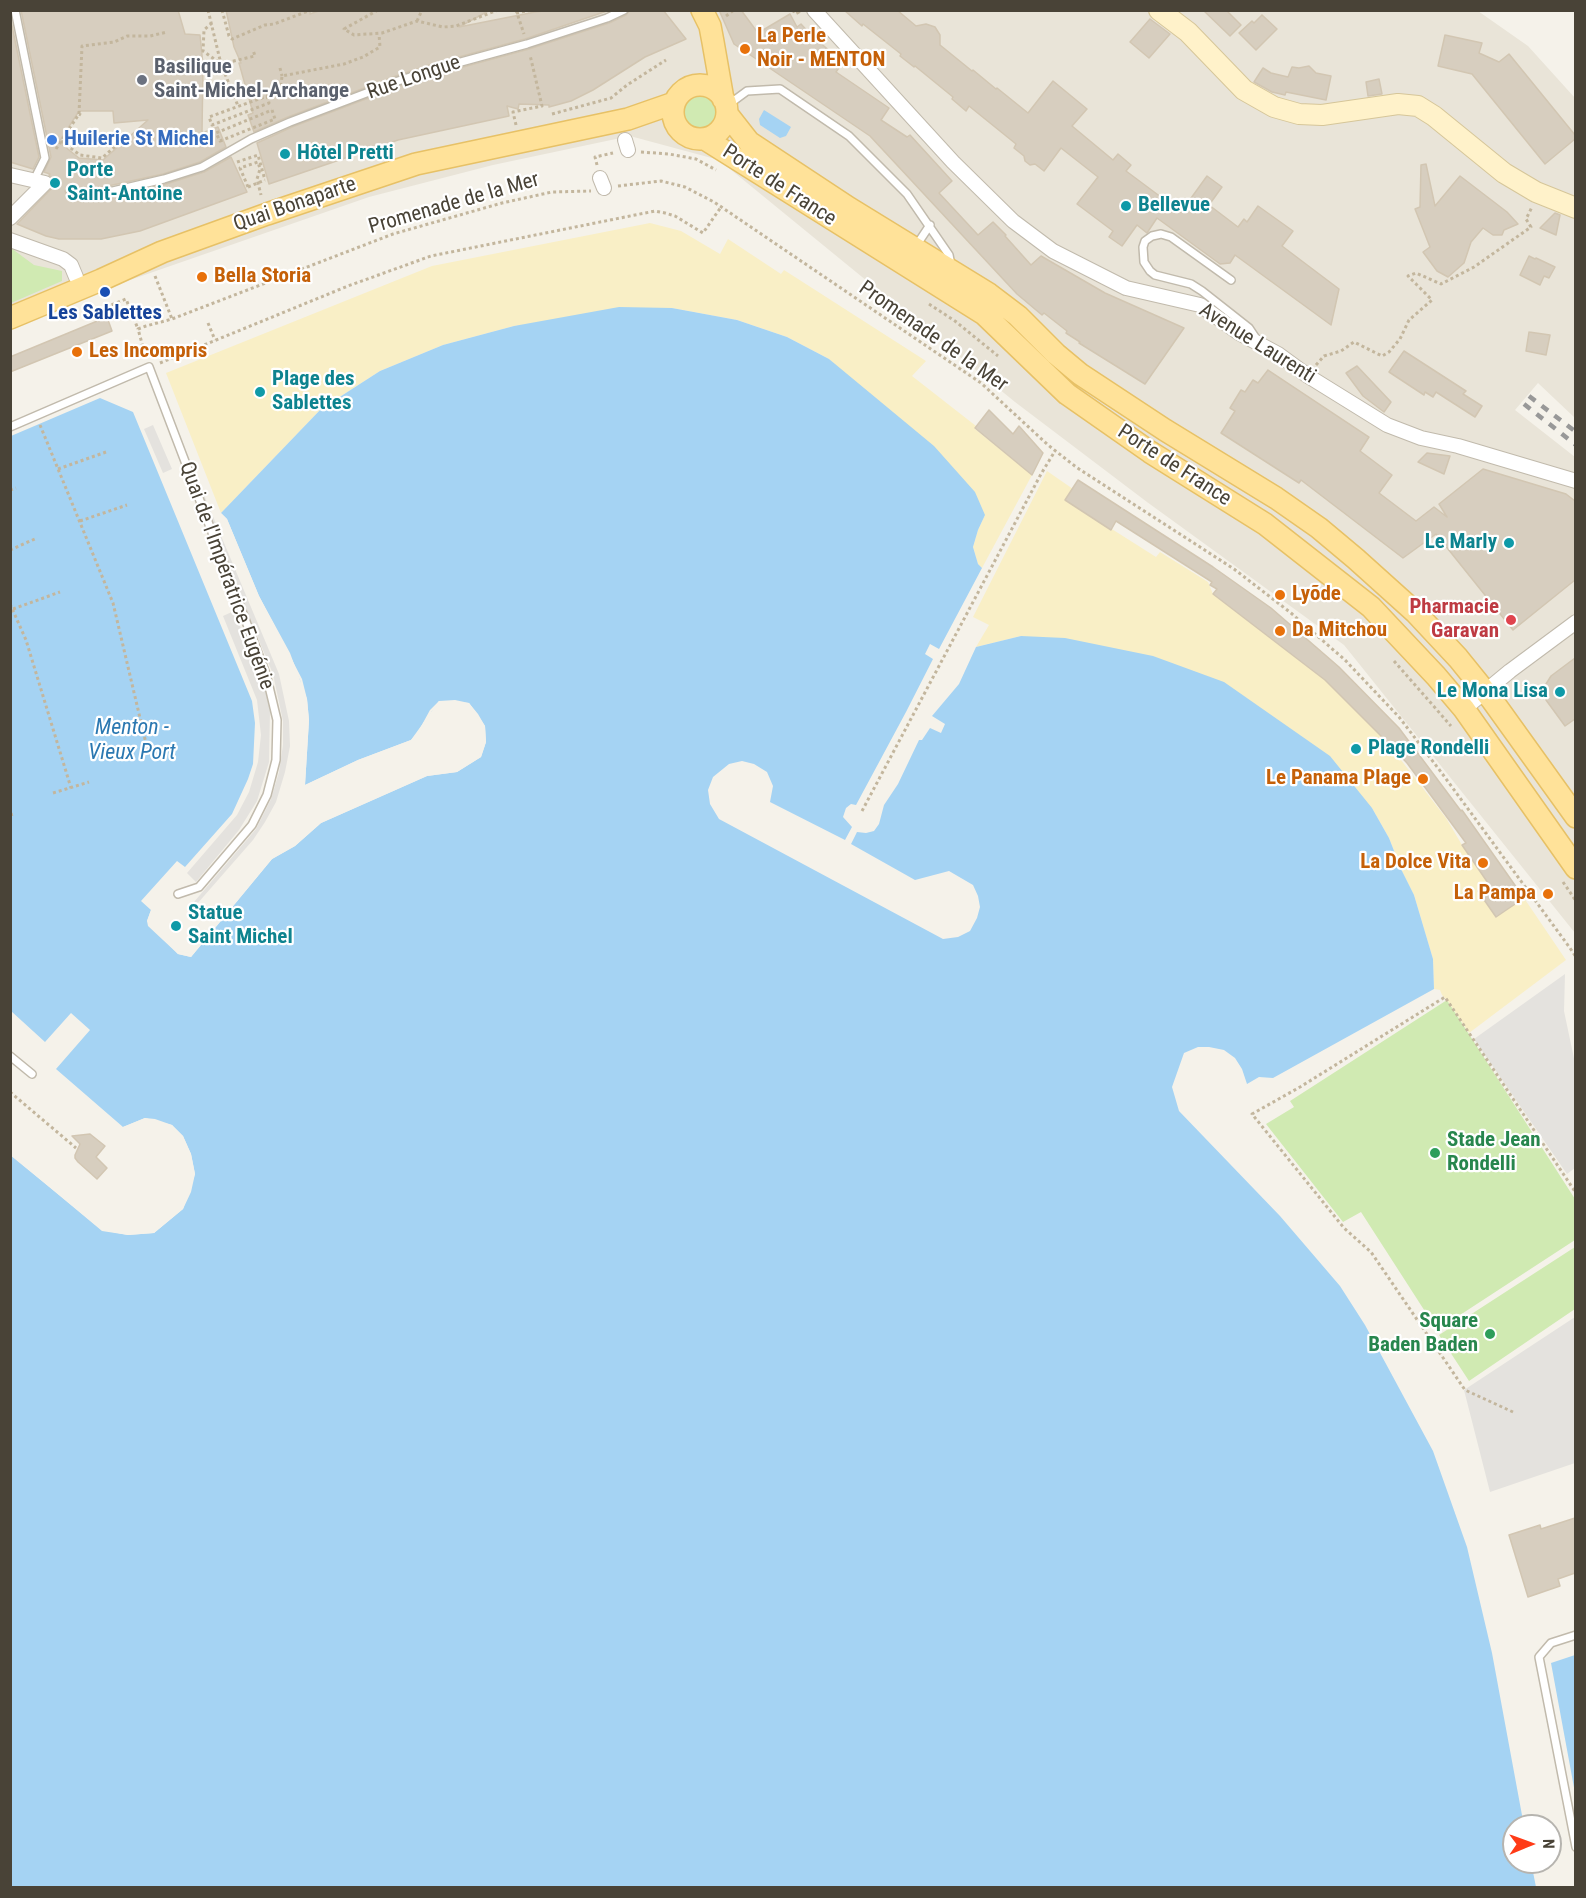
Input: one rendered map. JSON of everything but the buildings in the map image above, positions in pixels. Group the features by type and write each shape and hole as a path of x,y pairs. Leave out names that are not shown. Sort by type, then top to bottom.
{"main road":[{"path":"702,10 710,26 725,106 725,122 719,132 705,139 690,138 678,128 673,116 674,103 683,91 697,85 710,87 725,106"},
{"path":"697,85 716,56"},
{"name":"Quai Bonaparte","path":"10,318 107,278 162,252 416,164 628,118 674,103"},
{"name":"Porte de France","path":"725,106 749,142 849,208 989,294 1018,316 1080,374 1165,430 1276,498 1356,559 1416,613 1485,690 1575,817"},
{"name":"Quai Bonaparte","path":"628,118 678,128"},
{"name":"Porte de France","path":"705,139 984,314 1067,394 1150,452 1265,524 1371,608 1464,709 1569,875"}],"street":[{"name":"Avenue Laurenti","path":"814,10 953,162 1021,227 1053,251 1126,288 1200,305 1239,333 1278,354 1308,376 1387,425 1421,438 1458,446 1575,481"},
{"path":"1159,10 1188,32 1244,90 1274,107 1299,114 1322,115 1398,104 1418,106 1434,116 1504,173 1536,192 1575,207"},
{"path":"10,175 45,183 10,218"},
{"path":"10,240 63,259 71,265 76,277"},
{"path":"1464,709 1485,690 1575,622"}],"lane":[{"path":"15,10 45,158 37,174"},
{"name":"Rue Longue","path":"71,192 82,195 100,194 193,170 251,139 290,122 398,81 527,44 607,18 624,10"},
{"path":"725,106 747,91 780,89 849,136 907,194 949,255 952,271"},
{"path":"10,168 47,177"},
{"path":"914,248 930,225"},
{"path":"1231,280 1171,237 1161,234 1152,236 1143,247 1144,262 1150,271 1191,284 1202,291 1249,328 1260,345"},
{"path":"10,427 149,367"},
{"name":"Quai de l'Impératrice Eugénie","path":"149,367 266,674 277,720 276,760 267,795 252,825 199,887 178,894"},
{"path":"10,1056 32,1074"},
{"path":"1575,1635 1551,1643 1539,1657 1575,1847"}],"path":[{"path":"208,10 221,64 237,104"},
{"path":"222,10 229,36 232,39 311,10"},
{"path":"378,10 344,29 354,35 379,34 417,21 443,27 456,26 498,10"},
{"path":"417,21 422,10"},
{"path":"516,125 513,112 542,106 527,44 516,12 532,10"},
{"path":"793,10 795,14 799,12 798,10"},
{"path":"212,23 204,30 203,51 221,64 255,56 253,50"},
{"path":"45,158 55,152 80,115 82,46 114,42 127,36 150,36 167,32"},
{"path":"282,76 345,64 363,57 380,47 379,34"},
{"path":"611,99 627,85 666,60"},
{"path":"267,96 237,104 209,117 212,125 269,103 267,96 270,90 281,85 280,68"},
{"path":"220,141 216,133 272,111"},
{"path":"241,114 244,122"},
{"path":"61,141 80,155 102,158 129,134"},
{"path":"595,157 629,147 696,159 720,172"},
{"path":"237,162 258,155 265,180 248,186 240,168 258,162 260,169 257,179 262,199"},
{"name":"Promenade de la Mer","path":"138,329 172,319 393,234 502,203 552,192 589,192 602,183 661,181 685,187 721,207 981,383 1055,451 1076,467 1234,569 1291,613 1345,660 1399,717 1575,957"},
{"path":"106,307 126,299 149,367 348,286 431,256 655,211 675,216 703,233 721,207"},
{"path":"1308,376 1324,356 1341,351 1354,342 1382,356 1389,352 1400,339 1409,320 1432,300 1408,276 1416,273 1441,284 1474,267 1521,235 1531,227 1526,219 1532,207 1541,209"},
{"path":"156,279 172,319"},
{"path":"924,301 955,321 1002,359"},
{"path":"208,323 215,340"},
{"path":"39,424 113,603 148,752"},
{"path":"862,811 1055,451"},
{"path":"58,469 106,452"},
{"path":"10,490 16,488"},
{"path":"80,522 127,505"},
{"path":"10,550 37,538"},
{"path":"13,609 60,592"},
{"path":"10,604 26,640 71,788"},
{"path":"1388,654 1455,730"},
{"path":"53,793 89,782"},
{"path":"1569,875 1575,901"},
{"path":"1575,982 1575,993"},
{"path":"1513,1412 1465,1390 1371,1252 1344,1228 1252,1113 1300,1088 1445,997 1575,1193"},
{"path":"10,1092 76,1148"}],"shaded area":[{"path":"11,11 1478,11 1528,46 1575,98 1575,418 1538,383 1515,410 1575,457 1575,933 1344,645 1147,502 1015,402 719,160 630,136 493,165 369,197 130,280 11,327"},
{"path":"153,425 172,469 163,473 144,429"},
{"path":"196,476 279,674 289,721 290,746 276,802 265,822 253,840 197,904 194,902 256,829 271,799 279,772 283,745 283,721 273,674 191,478"},
{"path":"234,611 264,686 270,711 269,762 257,801 239,830 196,882 187,873 237,815 249,792 258,762 261,735 257,700 223,616"},
{"path":"1565,974 1564,1011 1576,1068 1575,1168 1567,1174 1474,1039"},
{"path":"1575,1317 1575,1463 1490,1492 1464,1390"}],"green space":[{"path":"700,96 711,101 716,112 711,123 700,128 689,123 684,112 689,101"},
{"path":"11,248 34,265 62,271 62,281 11,303"},
{"name":"Stade Jean Rondelli","path":"1447,1000 1575,1199 1575,1240 1437,1330 1361,1212 1343,1222 1266,1124 1294,1107 1290,1101"},
{"name":"Square Baden Baden","path":"1575,1247 1575,1309 1469,1381 1439,1335"}],"sand":[{"name":"Plage des Sablettes","path":"650,223 681,231 720,254 728,239 781,274 784,270 926,361 912,376 976,426 975,429 1032,475 982,568 978,564 973,547 985,515 829,359 787,337 737,320 672,308 514,326 443,345 380,371 321,409 221,513 166,373 432,266"},
{"name":"Plage Rondelli","path":"1047,471 1073,489 1066,500 1156,557 1160,552 1208,582 1213,594 1325,680 1387,742 1446,818 1488,883 1478,891 1496,917 1524,898 1566,960 1469,1033 1440,990 1434,989 1433,959 1414,895 1389,838 1372,808 1021,636 976,647 989,625 973,617"}],"water":[{"path":"764,110 791,127 786,136 780,138 760,125 759,119"},
{"name":"Menton - Vieux Port","path":"619,307 672,308 737,320 787,337 829,359 934,446 975,492 985,515 973,547 978,564 982,568 939,649 930,644 925,654 933,659 906,712 856,805 851,804 846,808 843,817 852,827 845,840 770,802 773,786 767,772 754,764 742,761 729,764 713,777 708,790 710,804 719,819 943,939 958,937 970,931 980,907 973,885 949,871 915,880 851,844 857,832 874,831 879,824 884,805 898,784 919,740 922,740 930,728 941,733 945,724 932,716 959,684 976,647 1021,636 1065,638 1153,656 1224,682 1330,756 1372,808 1389,838 1414,895 1433,959 1434,989 1273,1078 1259,1077 1247,1084 1235,1058 1224,1050 1198,1047 1184,1053 1172,1087 1179,1111 1280,1216 1340,1286 1365,1325 1433,1451 1467,1547 1492,1653 1522,1814 1502,1814 1502,1874 1533,1874 1536,1887 11,1887 10,1155 102,1230 128,1235 154,1233 183,1209 195,1174 191,1154 183,1136 172,1125 145,1118 123,1127 56,1069 90,1030 71,1013 45,1042 11,1011 11,436 100,398 133,412 252,701 255,723 253,764 232,814 185,867 177,861 141,901 151,910 147,921 178,954 191,957 272,859 295,846 321,823 427,776 457,772 481,757 486,742 485,726 469,703 439,701 411,740 358,760 305,785 309,720 307,699 290,653 259,596 227,519 221,513 321,409 380,371 443,345 514,326"},
{"path":"1576,1655 1575,1793 1551,1663"}],"pier":[{"path":"221,513 227,519 259,596 302,679 309,720 305,785 358,760 411,740 430,710 439,701 455,700 469,703 485,726 486,742 481,757 457,772 427,776 321,823 295,846 272,859 191,957 178,954 148,926 147,921 151,910 153,912 151,924 179,951 190,953 270,857 293,844 320,821 426,773 456,769 479,755 483,741 482,727 467,706 454,703 440,704 432,711 420,733 412,742 386,751 306,788 303,787 306,720 300,680 256,597"},
{"path":"145,1118 172,1125 183,1136 191,1154 195,1174 191,1192 183,1209 154,1233 128,1235 102,1231 11,1155 11,1152 103,1228 128,1232 153,1230 181,1208 192,1174 188,1154 181,1138 170,1127 145,1121 125,1129 123,1127"}],"railway":[{"path":"1529,396 1576,432"},
{"path":"1524,404 1576,445"}],"place":[{"name":"La Perle Noir - MENTON","path":"745,49"},
{"name":"Basilique Saint-Michel-Archange","path":"142,80"},
{"name":"Huilerie St Michel","path":"52,140"},
{"name":"Hôtel Pretti","path":"285,154"},
{"name":"Porte Saint-Antoine","path":"55,183"},
{"name":"Bellevue","path":"1126,206"},
{"name":"Bella Storia","path":"202,277"},
{"name":"Les Sablettes","path":"105,292"},
{"name":"Les Incompris","path":"77,352"},
{"name":"Plage des Sablettes","path":"260,392"},
{"name":"Le Marly","path":"1509,543"},
{"name":"Lyõde","path":"1280,595"},
{"name":"Pharmacie Garavan","path":"1511,620"},
{"name":"Da Mitchou","path":"1280,631"},
{"name":"Le Mona Lisa","path":"1560,692"},
{"name":"Plage Rondelli","path":"1356,749"},
{"name":"Le Panama Plage","path":"1423,779"},
{"name":"La Dolce Vita","path":"1483,863"},
{"name":"La Pampa","path":"1548,894"},
{"name":"Statue Saint Michel","path":"176,926"},
{"name":"Stade Jean Rondelli","path":"1435,1153"},
{"name":"Square Baden Baden","path":"1490,1334"}]}
